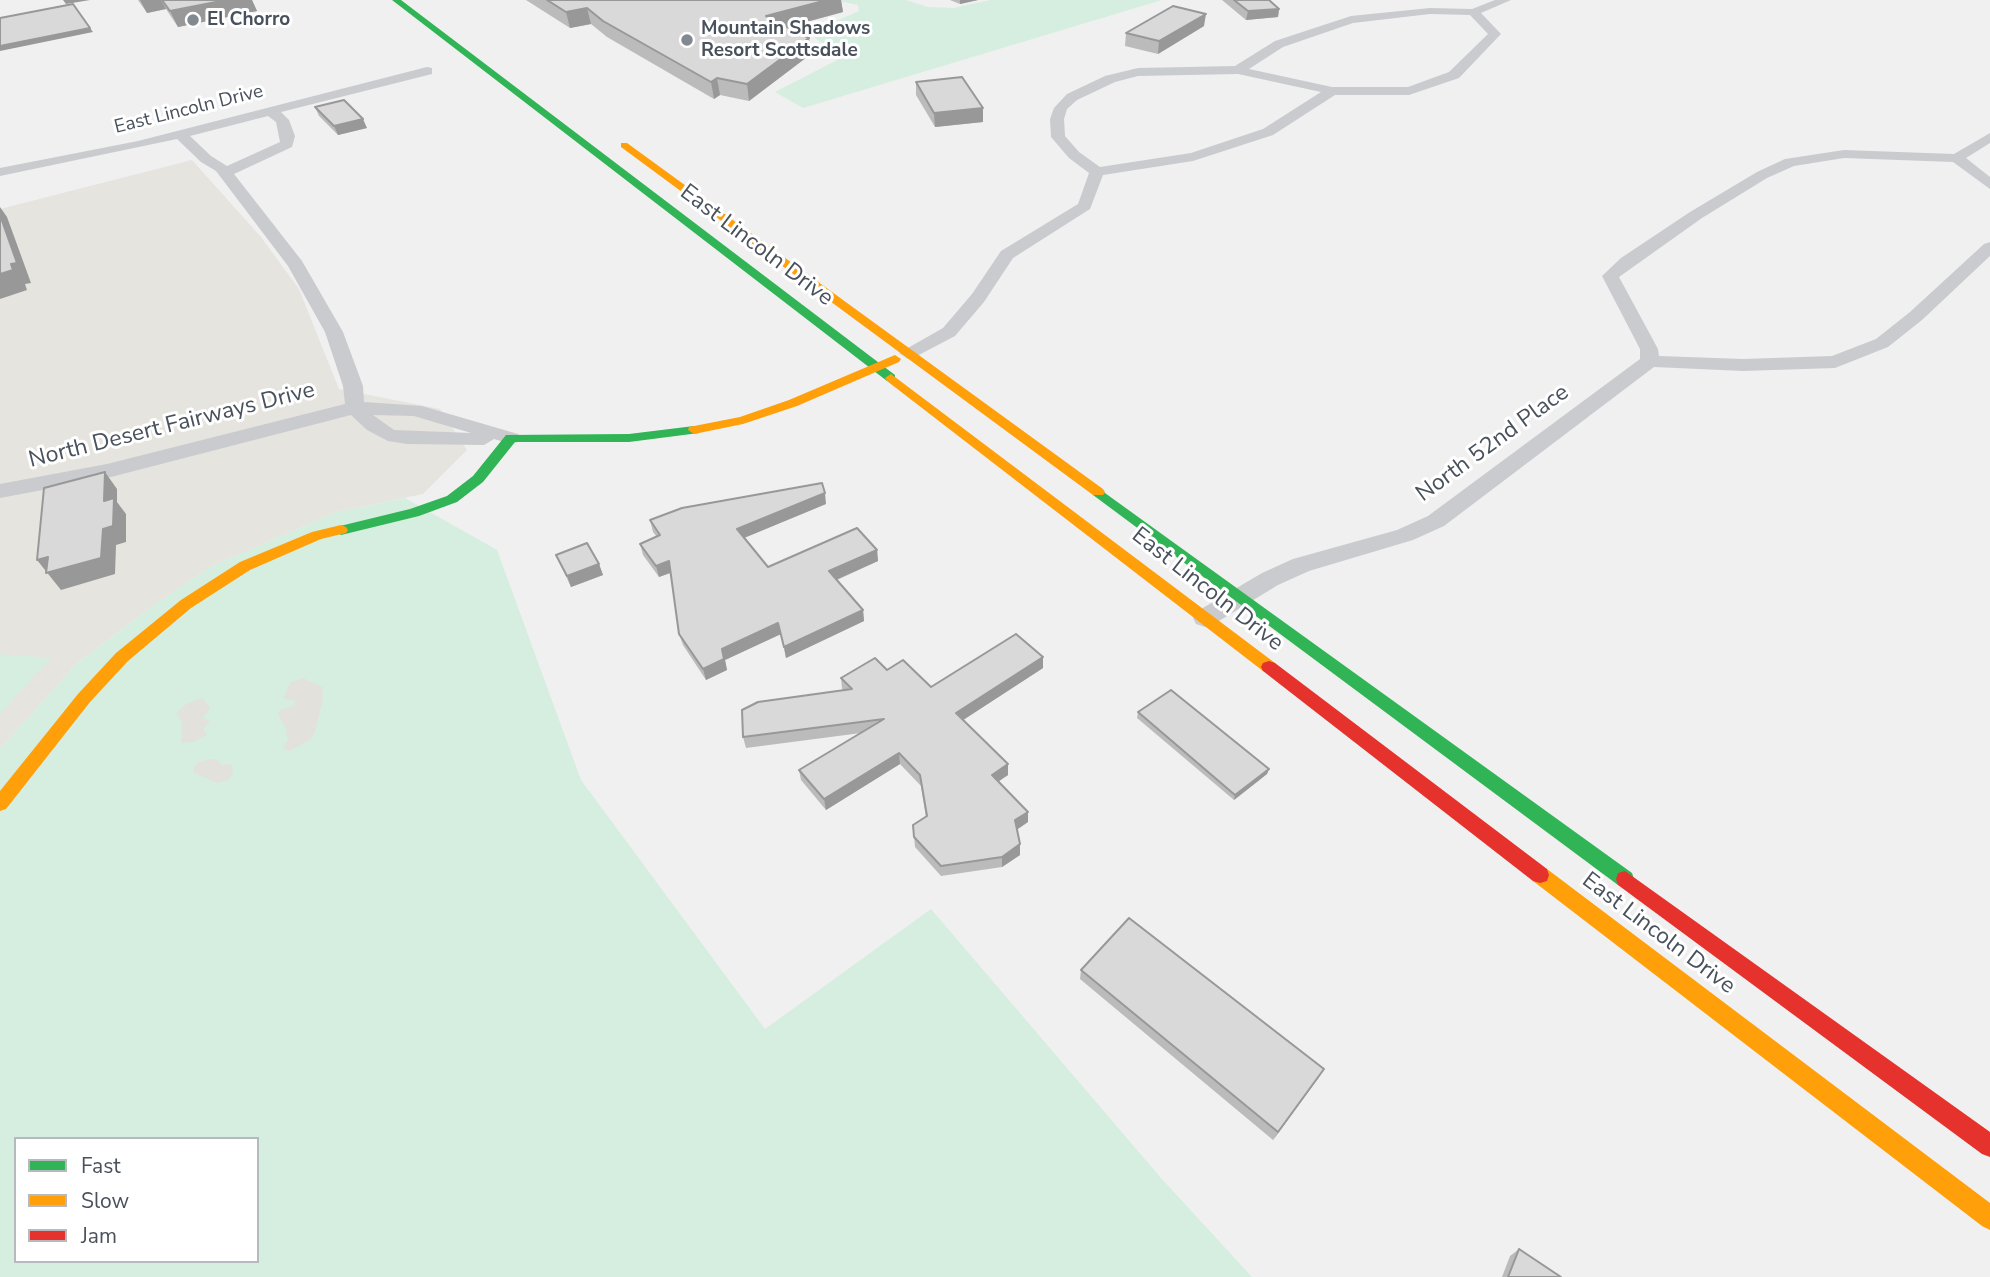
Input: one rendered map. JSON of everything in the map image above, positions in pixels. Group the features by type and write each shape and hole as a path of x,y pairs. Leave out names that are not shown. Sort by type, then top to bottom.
{"main road":[{"name":"East Lincoln Drive","path":"396,0 1990,1217"},
{"path":"462,48 480,51 523,78"},
{"name":"East Lincoln Drive","path":"609,134 1990,1146"},
{"path":"655,198 684,189"},
{"name":"North Desert Fairways Drive","path":"511,438 629,438 675,434 743,420 793,403 908,353"},
{"path":"0,804 84,698 122,657 186,604 245,566 317,535 414,513 452,499 478,479 511,438"}],"street":[{"path":"1238,70 1279,44 1351,20 1430,11 1473,12 1505,0"},
{"path":"1332,91 1268,132 1193,157 1097,172 1074,155 1058,137 1057,119 1061,108 1072,97 1110,79 1138,72 1238,70 1332,91 1409,91 1454,75 1495,34 1473,12"},
{"name":"East Lincoln Drive","path":"0,172 92,156 427,71"},
{"path":"223,171 287,144 287,130 282,120 271,111"},
{"path":"223,171 275,143 287,130"},
{"path":"180,134 205,159 223,171 296,265 334,332 353,386 355,408"},
{"path":"1990,137 1956,158 1844,154 1790,162 1762,175 1696,215 1611,276 1649,349 1650,361 1742,365 1835,362 1882,343 1916,316 1990,247"},
{"path":"1956,158 1990,184"},
{"path":"908,353 949,332 978,298 1007,255 1085,206 1097,172"},
{"name":"North 52nd Place","path":"1205,618 1270,579 1301,565 1405,535 1436,521 1650,361"},
{"name":"North Desert Fairways Drive","path":"355,408 374,426 398,436 448,439 511,438"},
{"name":"North Desert Fairways Drive","path":"0,491 107,471 318,415 355,408 415,410 511,438"}],"shaded area":[{"path":"192,160 261,237 299,289 339,389 440,409 467,450 423,494 337,512 212,566 154,605 76,664 0,749 0,209"}],"green space":[{"path":"834,0 906,0 928,7 954,8 990,0 1162,0 803,108 775,92 847,55 832,50 815,38 818,29 859,11 858,5"},
{"path":"405,498 497,550 581,780 765,1029 931,909 1161,1178 1252,1277 0,1277 0,749 76,664 154,605 212,566 337,512"},
{"path":"0,654 51,658 0,714"}],"sand":[{"path":"303,678 322,687 323,699 315,732 310,740 289,751 283,748 289,738 285,735 287,730 278,715 280,710 295,705 295,701 285,699 284,696 290,683"},
{"path":"202,698 210,708 203,718 210,721 203,729 207,735 194,742 181,743 182,722 176,713 188,703"},
{"path":"217,759 221,765 232,764 233,772 229,780 217,783 194,773 193,769 198,762"}],"building":[{"path":"162,0 226,0 170,11"},
{"path":"547,0 827,0 766,16 809,38 747,84 717,78 711,82 603,21 587,8 566,12"},
{"path":"1234,0 1269,0 1279,9 1248,11"},
{"path":"73,4 90,28 0,46 0,18"},
{"path":"1173,6 1206,14 1159,41 1126,33"},
{"path":"962,77 983,108 934,113 916,82"},
{"path":"344,100 363,119 334,126 315,107"},
{"path":"0,215 17,263 11,264 13,270 0,274"},
{"path":"105,472 104,501 114,498 113,526 103,529 101,558 46,573 48,557 37,560 44,488"},
{"path":"822,483 825,493 737,529 768,567 857,528 877,550 829,571 863,610 784,647 778,623 722,649 724,659 703,669 679,634 669,561 656,566 640,544 660,535 650,520 682,508"},
{"path":"587,543 599,564 567,576 556,555"},
{"path":"1016,634 1043,657 956,713 1008,764 992,775 1028,812 1015,820 1020,844 1002,857 941,866 914,837 913,825 927,816 920,775 899,753 824,799 799,770 884,719 743,737 742,710 758,702 852,689 841,678 875,658 887,670 903,660 931,687"},
{"path":"1171,690 1269,769 1235,795 1138,712"},
{"path":"1129,918 1324,1069 1278,1132 1081,970"},
{"path":"1519,1249 1561,1277 1508,1277"}],"traffic: fast":[{"path":"396,0 891,378"},
{"path":"341,530 414,513 452,499 478,479 511,438 629,438 694,430"},
{"path":"1098,492 1625,879"}],"traffic: slow":[{"path":"624,145 1098,492"},
{"path":"694,430 743,420 793,403 895,359"},
{"path":"891,378 1269,667"},
{"path":"0,804 84,698 122,657 186,604 245,566 317,535 341,530"},
{"path":"1540,875 1990,1218"}],"traffic: jam":[{"path":"1269,667 1540,875"},
{"path":"1625,879 1990,1146"}],"place":[{"name":"El Chorro","path":"193,20"},
{"name":"Mountain Shadows Resort Scottsdale","path":"687,40"}]}
